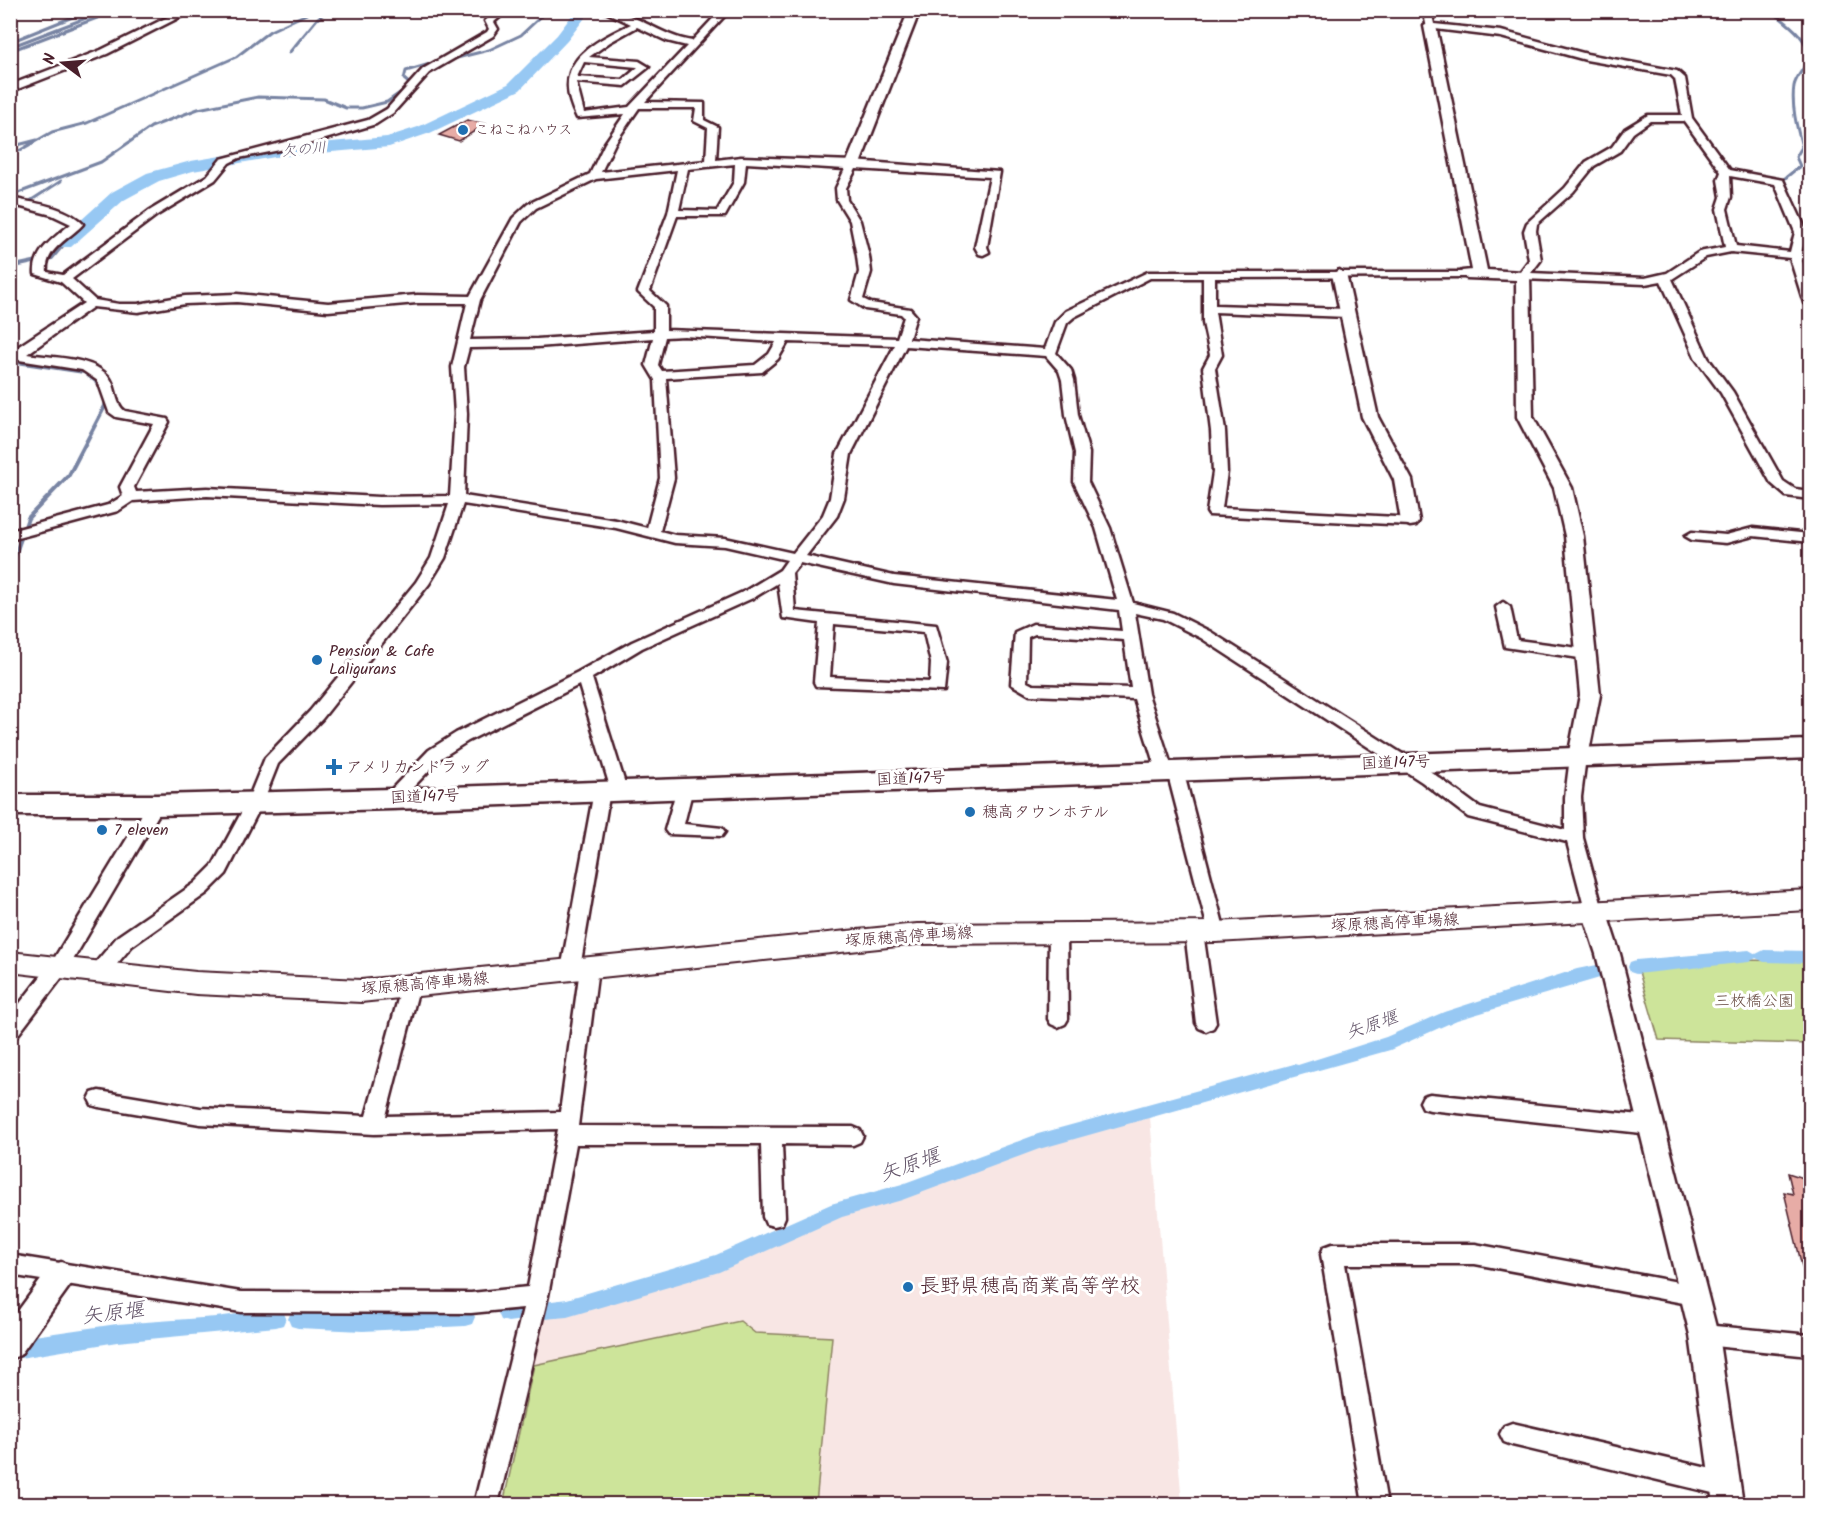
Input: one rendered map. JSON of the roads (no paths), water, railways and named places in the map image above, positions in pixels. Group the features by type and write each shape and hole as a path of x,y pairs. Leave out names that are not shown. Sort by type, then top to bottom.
{"highway":[{"name":"国道147号","path":"10,806 392,799 1810,749"}],"main road":[{"name":"塚原穂高停車場線","path":"10,962 196,983 305,990 410,988 917,934 1205,932 1595,914 1810,900"}],"street":[{"path":"10,89 104,52 190,10"},
{"path":"65,279 153,213 211,178 222,164 236,156 301,143 372,122 390,111 426,71 490,34 494,29 489,21 504,10"},
{"path":"605,10 625,16 635,24 666,39 696,44"},
{"path":"594,176 610,144 634,108 726,10"},
{"path":"392,799 435,754 584,676 637,645 750,594 785,573 830,516 837,498 844,454 902,343 910,316 908,312 867,307 857,300 856,293 865,272 855,221 842,200 841,188 853,164 915,10"},
{"path":"1427,10 1474,273"},
{"path":"635,24 594,48 575,67 571,79 580,116 634,108 701,105 699,121 713,128 711,163"},
{"path":"1430,26 1501,34 1586,57 1674,74 1680,78 1681,91 1689,112 1688,117 1726,172 1779,182 1802,232 1795,256 1810,303"},
{"path":"571,79 625,83 644,67 639,64 582,59"},
{"path":"1512,1434 1726,1494 1704,1335 1608,954 1574,838 1572,797 1590,695 1574,536 1563,488 1525,417 1523,276 1535,260 1530,231 1532,223 1569,190 1590,164 1616,149 1629,131 1648,118 1688,117"},
{"path":"673,213 721,214 739,182 741,160"},
{"path":"99,972 125,941 201,888 220,869 255,802 271,762 323,706 422,584 438,558 458,500 461,414 458,367 474,300 517,220 532,206 594,176 741,160 853,164 996,174 981,247 982,252"},
{"path":"653,532 667,478 661,380 652,366 660,333 660,306 644,292 673,213 683,166"},
{"path":"1726,172 1723,180 1726,197 1722,209 1731,249"},
{"path":"20,204 74,220 78,224 41,261 41,274 65,279 91,303 129,308 185,300 237,298 328,307 417,299 474,300"},
{"path":"1794,215 1810,217"},
{"path":"1050,353 1061,322 1070,314 1132,280 1148,275 1474,273 1646,281 1665,277 1703,254 1731,249 1810,257"},
{"path":"1209,274 1209,323 1216,355 1209,368 1218,431 1220,472 1214,512 1315,517 1333,515 1410,520 1402,480 1370,417 1339,274"},
{"path":"1665,277 1702,360 1727,392 1778,483 1791,493 1810,495"},
{"path":"91,303 23,349 19,356 86,367 104,379 114,409 121,414 162,422 126,487 130,496"},
{"path":"1210,309 1348,313"},
{"path":"464,344 537,343 660,333 783,339 845,338 1050,353 1065,370 1082,453 1080,482 1103,528 1126,606 1140,694 1170,770 1205,932 1206,1023"},
{"path":"658,375 758,369 768,363 778,352 783,339"},
{"path":"10,536 113,508 130,496 207,492 379,501 458,500 513,506 653,532 675,539 725,542 794,560 894,580 1126,606 1168,615 1206,635 1404,763 1474,813 1574,838"},
{"path":"1692,536 1726,539 1753,532 1810,538"},
{"path":"785,573 788,615 827,618 931,628 939,663 938,687 822,682 827,618"},
{"path":"1503,607 1510,644 1586,654"},
{"path":"1129,636 1034,629 1020,635 1018,684 1030,690 1140,694"},
{"path":"486,1504 537,1296 568,1127 580,969 611,790 584,676"},
{"path":"685,788 674,830 716,832"},
{"path":"10,1031 59,967 156,805"},
{"path":"1058,932 1058,1019"},
{"path":"374,1125 410,988"},
{"path":"99,1099 200,1116 374,1125 568,1127 771,1136 853,1136"},
{"path":"1430,1102 1651,1125"},
{"path":"771,1136 774,1216"},
{"path":"1375,1504 1332,1254 1475,1254 1694,1295"},
{"path":"10,1265 61,1275 241,1302 471,1303 537,1296"},
{"path":"10,1346 61,1275"},
{"path":"1704,1335 1810,1346"}],"waterway":[{"path":"10,42 90,10"},
{"path":"10,47 107,10"},
{"path":"10,51 118,10"},
{"path":"10,156 52,132 87,123 236,57 270,31 315,10"},
{"path":"289,53 317,19 328,10"},
{"path":"449,60 489,50 521,35 548,10"},
{"name":"欠の川","path":"65,243 118,196 153,177 191,166 275,152 389,142 424,130 514,87 562,38 584,10"},
{"path":"1770,10 1790,25 1802,39 1808,53 1806,64 1795,82 1793,94 1795,117 1802,147 1796,157 1800,166 1784,179 1796,208"},
{"path":"10,196 101,162 151,127 198,109 258,97 324,99 346,108 362,108 387,102 411,85 404,79 406,71 440,61"},
{"path":"10,147 37,140"},
{"path":"10,214 61,181"},
{"name":"欠の川","path":"61,248 65,243"},
{"name":"欠の川","path":"10,267 52,258 62,246"},
{"name":"欠の川","path":"10,361 84,372 102,386"},
{"name":"欠の川","path":"11,567 28,518 69,475 105,406 106,397"},
{"name":"矢原堰","path":"1636,967 1749,956"},
{"name":"矢原堰","path":"1764,956 1810,957"},
{"name":"矢原堰","path":"1459,1014 1577,976 1597,972"},
{"name":"矢原堰","path":"1305,1068 1390,1043 1450,1017"},
{"name":"矢原堰","path":"544,1310 567,1308 719,1263 838,1210 902,1192 1038,1142 1294,1071"},
{"name":"矢原堰","path":"508,1313 523,1312"},
{"name":"矢原堰","path":"298,1319 363,1322 465,1317"},
{"name":"矢原堰","path":"223,1324 276,1318"},
{"name":"矢原堰","path":"20,1348 117,1333 212,1325"}],"place":[{"name":"こねこねハウス","path":"463,130"},
{"name":"Pension & Cafe Laligurans","path":"317,660"},
{"name":"アメリカンドラッグ","path":"334,767"},
{"name":"穂高タウンホテル","path":"970,812"},
{"name":"7 eleven","path":"102,830"},
{"name":"長野県穂高商業高等学校","path":"908,1287"}],"park label":[{"name":"三枚橋公園","path":"1754,1001"}]}
